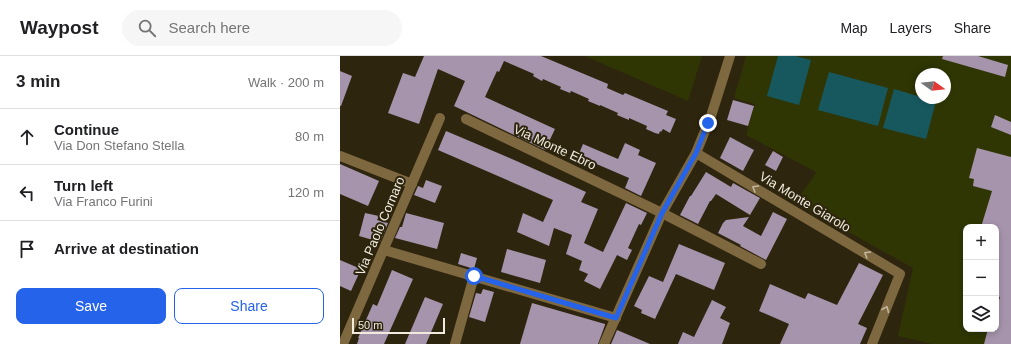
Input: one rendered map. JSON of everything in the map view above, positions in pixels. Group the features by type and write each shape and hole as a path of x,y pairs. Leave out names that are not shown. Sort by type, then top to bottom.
{"street":[{"path":"604,344 662,213 696,153 711,116 730,56"},
{"name":"Via Paolo Cornaro","path":"344,344 440,118"},
{"name":"Via Monte Ebro","path":"466,119 662,213 761,264"},
{"name":"Via Monte Giarolo","path":"696,153 900,274 872,344"},
{"path":"340,156 412,184"},
{"path":"384,250 616,318"},
{"path":"455,344 474,276"}],"green space":[{"path":"585,56 702,56 688,101"},
{"path":"746,56 1011,56 1011,344 932,344 898,336 913,268 795,202 816,172 746,135 755,104 734,98"}],"water":[{"path":"778,56 795,56 811,60 799,105 767,96"},
{"path":"829,72 888,88 878,126 818,110"},
{"path":"894,89 915,95 915,104 935,104 926,139 883,128"}],"building":[{"path":"424,56 541,56 608,84 607,88 623,95 625,93 668,111 666,115 676,119 670,133 663,129 659,134 655,133 646,129 647,126 629,118 629,120 617,115 618,113 588,101 589,99 571,91 570,93 560,89 561,87 543,79 542,81 533,76 534,74 504,61 499,72 497,71 485,97 555,129 545,150 454,106 465,81 438,69 419,124 388,113 403,73 415,77"},
{"path":"943,56 978,56 1008,65 1005,77 942,59"},
{"path":"340,71 352,76 341,106 340,106"},
{"path":"733,100 754,106 748,126 727,120"},
{"path":"995,115 1011,122 1011,135 991,127"},
{"path":"446,131 586,192 581,202 598,209 584,243 603,252 626,203 647,213 641,225 639,224 628,248 632,250 627,260 617,255 600,289 584,281 588,274 579,270 582,261 566,254 572,235 554,228 549,246 517,232 523,213 543,222 553,200 438,150"},
{"path":"730,137 754,150 743,171 720,158"},
{"path":"625,143 640,150 638,155 656,163 641,196 625,188 629,178 578,156 583,144 618,159"},
{"path":"977,148 1011,157 1011,344 984,344 987,332 999,332 999,224 982,224 992,191 973,186 974,179 969,178"},
{"path":"773,151 783,157 776,171 765,165"},
{"path":"340,164 379,181 368,206 340,194"},
{"path":"706,172 731,187 733,183 760,198 750,215 716,194 710,201 698,224 680,215 690,196"},
{"path":"426,180 442,186 435,203 414,195 418,186 423,188"},
{"path":"773,212 787,219 766,260 718,233 726,220 749,217 743,226 761,236"},
{"path":"365,213 379,216 377,220 388,223 380,242 359,236"},
{"path":"406,213 444,223 437,249 395,238 400,227 402,227"},
{"path":"679,244 725,263 714,290 676,274 655,319 641,313 642,310 634,306 649,276 663,282"},
{"path":"507,249 546,260 540,283 501,272"},
{"path":"461,253 477,258 474,269 458,264"},
{"path":"340,260 361,269 351,291 340,286"},
{"path":"859,263 883,275 858,324 867,328 860,344 780,344 789,324 759,311 770,284 805,299 808,293 837,305"},
{"path":"392,270 413,279 384,344 357,344 358,338 373,304 377,306"},
{"path":"483,289 494,292 485,322 469,317 476,293 481,294"},
{"path":"425,297 443,304 426,344 405,344"},
{"path":"712,300 726,307 720,318 730,323 722,344 678,344 683,332 694,337"},
{"path":"532,303 605,324 598,344 520,344"},
{"path":"617,330 650,344 611,344"}],"route":[{"path":"474,276 616,318 662,213 696,153 708,123"}]}
